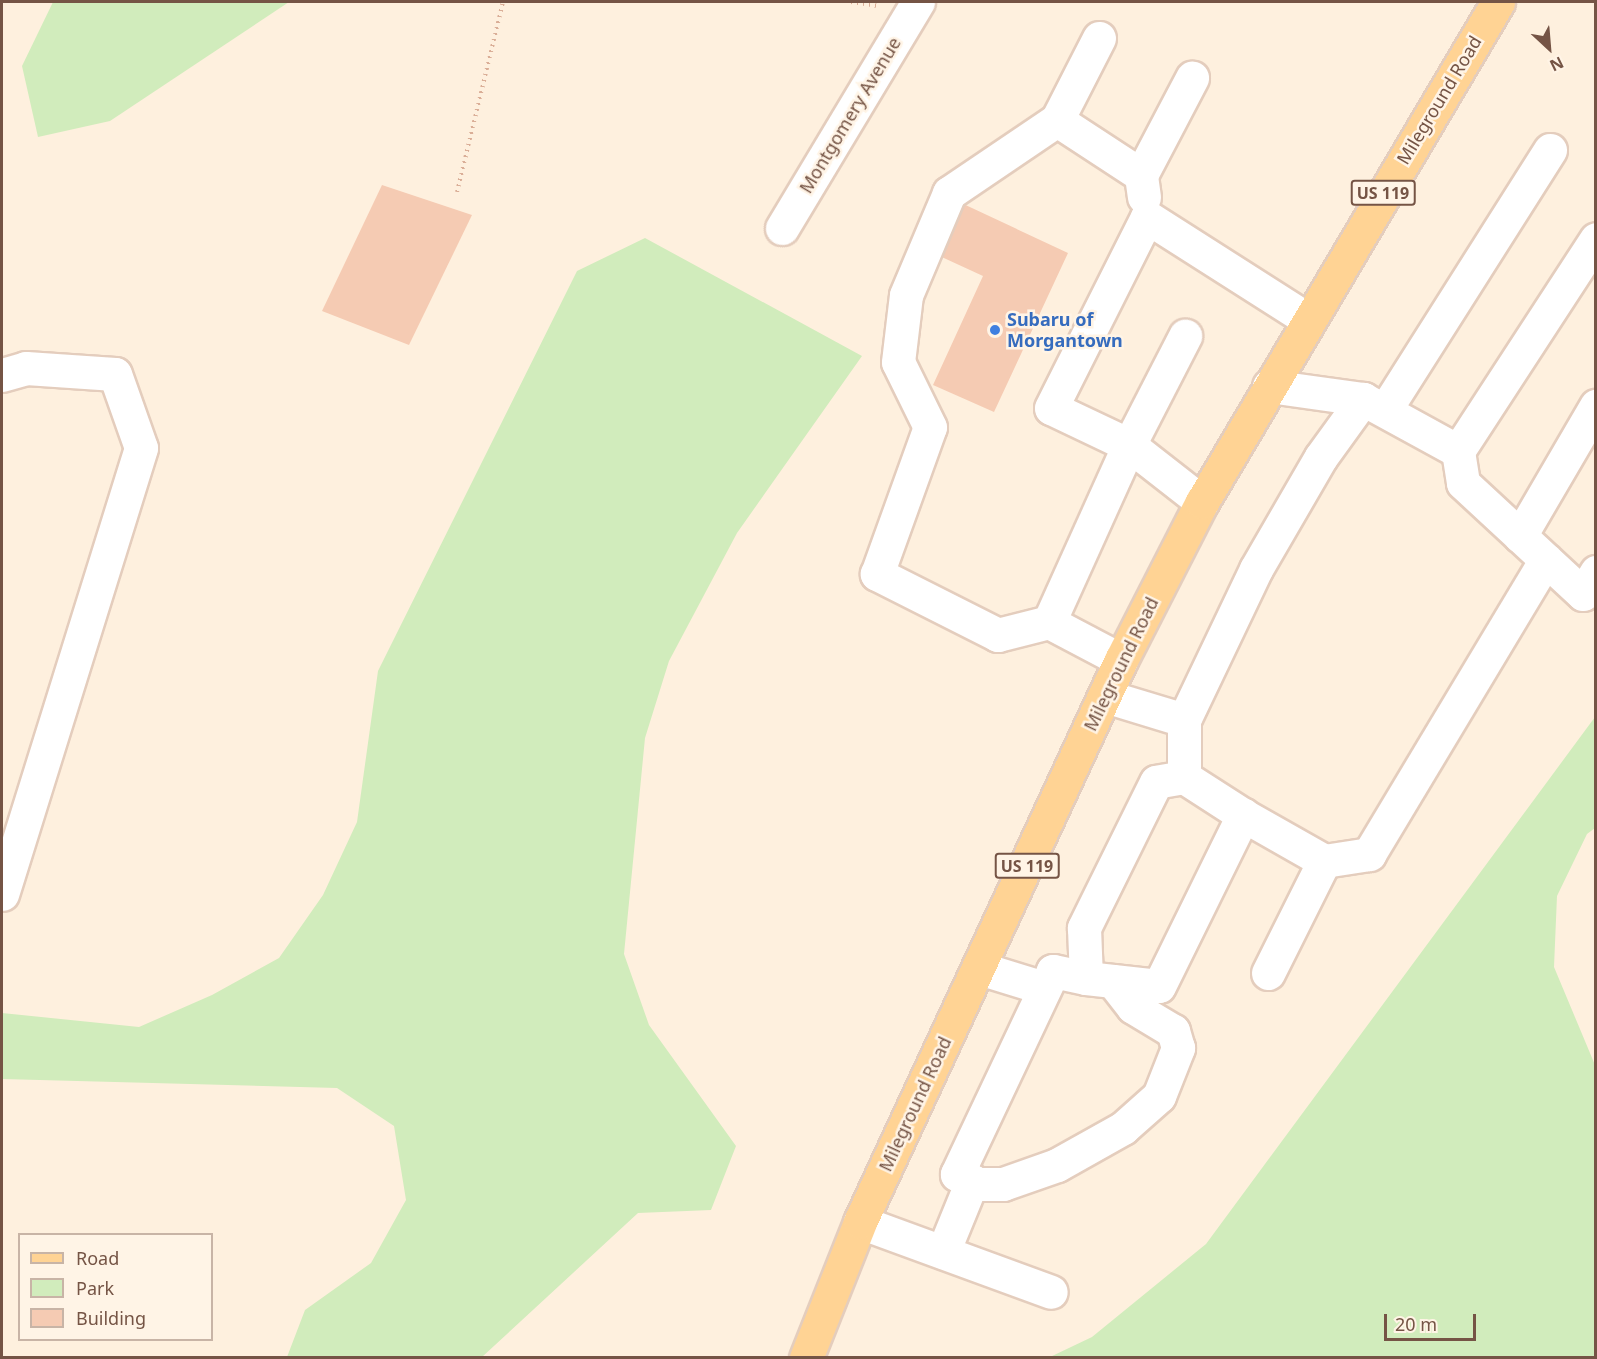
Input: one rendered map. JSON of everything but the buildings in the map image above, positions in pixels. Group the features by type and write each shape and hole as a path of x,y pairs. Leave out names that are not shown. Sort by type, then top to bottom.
{"main road":[{"name":"Mileground Road","path":"806,1358 860,1222 980,968 1121,660 1202,502 1307,319 1498,2"}],"street":[{"name":"Montgomery Avenue","path":"782,228 918,2"},
{"path":"1099,38 1057,120 949,193 906,295 898,362 930,427 877,574 998,635 1049,622 1121,660"},
{"path":"1191,78 1141,175 1148,217 1051,408 1129,445 1202,502"},
{"path":"1057,120 1141,175"},
{"path":"1184,777 1184,720 1256,569 1321,457 1374,405 1550,150"},
{"path":"1148,217 1307,319"},
{"path":"1596,239 1458,451 1463,483 1583,594 1596,572"},
{"path":"1049,622 1129,445 1185,336"},
{"path":"2,375 26,368 115,374 141,448 2,894"},
{"path":"1269,386 1374,405 1458,451"},
{"path":"1520,536 1596,406"},
{"path":"1242,815 1158,986 1099,979 1053,971 957,1174 972,1181 1003,1184 1057,1165 1123,1128 1159,1096 1178,1048 1173,1031 1133,1007 1099,979 1084,928 1156,782 1184,777 1242,815 1324,861 1369,854 1546,560"},
{"path":"1105,696 1184,720"},
{"path":"1268,974 1324,861"},
{"path":"980,968 1044,988"},
{"path":"943,1251 972,1181"},
{"path":"860,1222 1051,1292"}],"path":[{"path":"457,192 503,2"}],"green space":[{"path":"53,2 289,2 110,121 38,137 22,66"},
{"path":"645,238 862,356 737,533 669,661 645,738 624,954 649,1025 736,1146 711,1210 638,1213 482,1357 287,1357 305,1310 371,1263 406,1200 394,1126 337,1088 2,1079 2,1013 139,1027 212,995 279,958 323,895 357,822 378,671 577,271"},
{"path":"1595,717 1595,828 1587,834 1557,896 1554,967 1595,1065 1595,1357 1050,1357 1092,1337 1206,1244"}],"place":[{"name":"Subaru of Morgantown","path":"995,330"}]}
